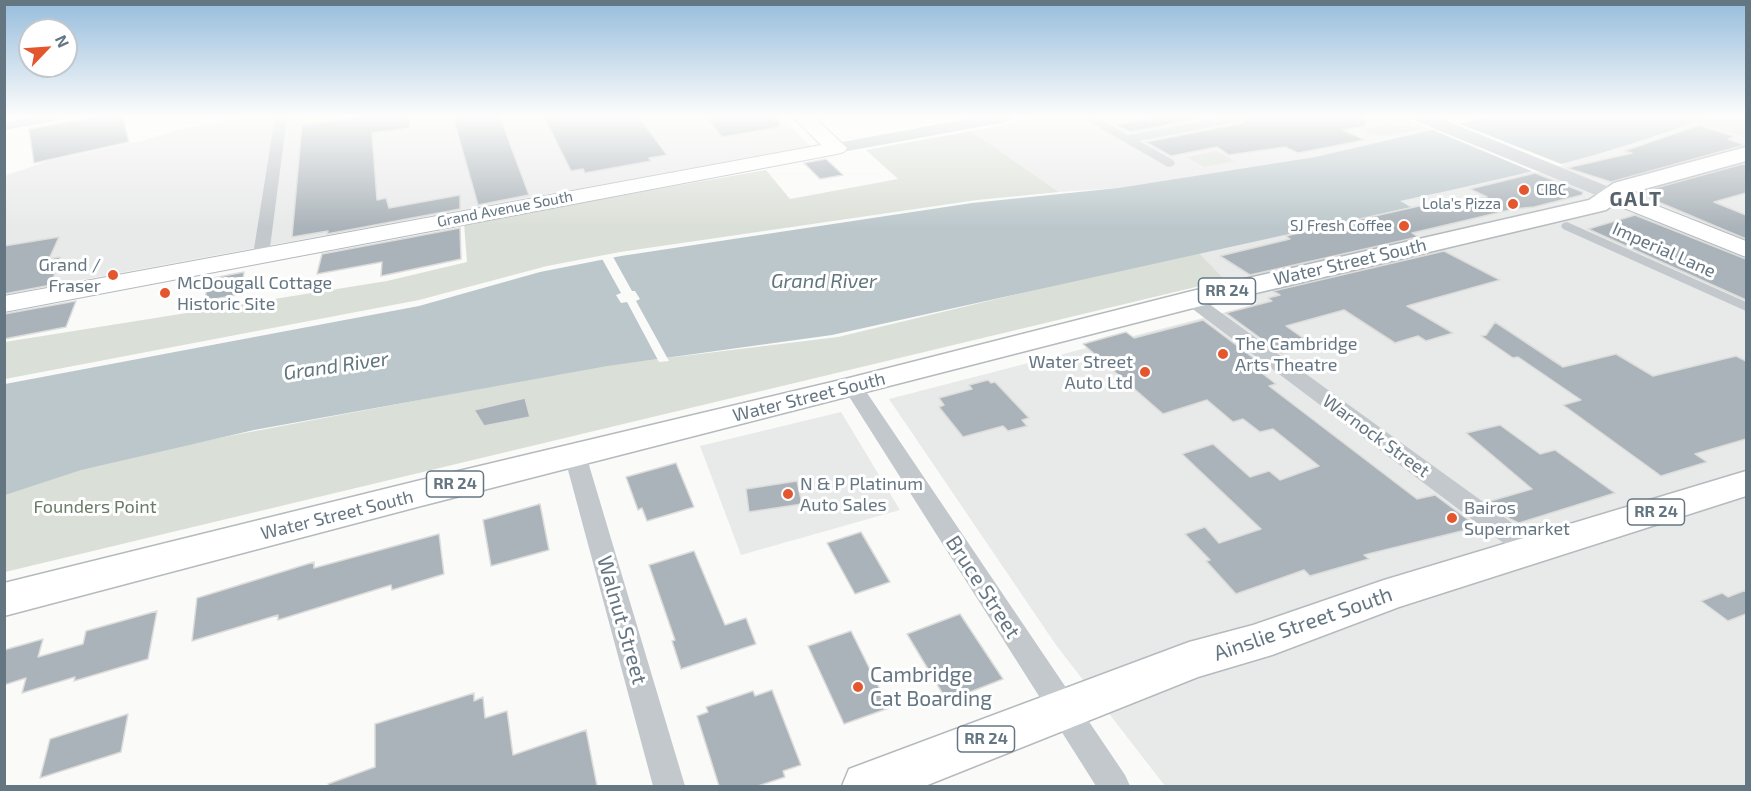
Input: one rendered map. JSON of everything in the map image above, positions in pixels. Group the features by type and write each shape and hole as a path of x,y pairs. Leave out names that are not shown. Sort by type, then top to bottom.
{"main road":[{"name":"Grand Avenue South","path":"4,304 805,154"},
{"name":"RR 24","path":"1612,195 1622,189 1746,154"},
{"path":"1612,195 1746,250"},
{"name":"Water Street South","path":"4,600 1192,300 1597,205 1612,195"},
{"name":"Ainslie Street South","path":"867,786 1190,661 1256,642 1384,596 1746,483"}],"street":[{"path":"261,255 276,154"},
{"path":"1151,154 1168,164"},
{"path":"1512,154 1612,195"},
{"name":"Imperial Lane","path":"1568,226 1746,307"},
{"name":"Warnock Street","path":"1192,300 1532,550"},
{"name":"Bruce Street","path":"853,387 1114,786"},
{"name":"Walnut Street","path":"575,455 669,786"}],"shaded area":[{"path":"81,154 768,154 5,294 4,176 48,161"},
{"path":"1004,154 1328,154 1118,188 1059,192"},
{"path":"1593,154 1746,154 1746,786 1165,786 1056,645 889,399 1257,304 1225,280 1197,251 1410,206 1399,201 1528,172"},
{"path":"841,412 900,510 741,555 700,446"}],"green space":[{"path":"870,154 1004,154 1059,192 977,200 620,252 547,266 419,300 5,379 5,342 387,281 467,262 464,223 766,170 790,199 898,179"},
{"path":"1222,154 1234,161 1204,167 1187,157"},
{"name":"Founders Point","path":"1197,251 1225,280 5,572 4,493 82,467 229,436 593,367 838,337"}],"water":[{"name":"Grand River","path":"1328,154 1597,154 1517,175 1400,201 1411,207 832,335 607,366 254,430 81,470 5,495 5,384 419,306 540,272 621,256 972,203 1118,188"}],"pier":[{"path":"1490,154 1536,154 1564,165 1536,173"},
{"path":"612,255 632,291 635,291 640,299 636,301 669,361 659,362 627,302 621,303 616,295 621,293 601,257"}],"building":[{"path":"33,154 75,154 34,163"},
{"path":"299,154 374,154 377,200 386,198 389,208 460,195 460,209 327,234 328,231 292,237"},
{"path":"463,154 514,154 529,195 478,205"},
{"path":"562,154 667,155 649,158 651,161 585,173 583,169 571,171"},
{"path":"1628,154 1713,154 1611,182 1567,168"},
{"path":"826,159 843,175 820,179 804,163"},
{"path":"1746,163 1746,193 1714,202 1746,215 1746,239 1637,193"},
{"path":"1535,173 1583,192 1582,195 1412,233 1418,237 1250,275 1220,256 1290,239 1286,236 1419,206 1432,209 1487,197 1470,189"},
{"path":"1635,215 1746,259 1746,300 1588,229"},
{"path":"460,228 461,259 381,276 382,262 317,274 322,254"},
{"path":"59,237 49,259 60,257 51,285 4,294 4,246"},
{"path":"1444,251 1500,280 1407,306 1453,333 1426,341 1418,336 1395,343 1344,310 1286,326 1313,345 1282,354 1226,313 1272,301 1268,298 1280,295 1273,291"},
{"path":"244,272 241,294 205,301 208,279"},
{"path":"76,301 66,327 4,339 4,314"},
{"path":"1203,320 1268,369 1266,370 1269,372 1263,374 1276,384 1269,386 1417,499 1435,495 1478,527 1364,555 1369,559 1310,576 1304,570 1236,594 1206,561 1210,560 1185,534 1205,527 1219,543 1261,529 1182,454 1213,444 1250,477 1269,471 1280,480 1319,466 1273,429 1260,432 1243,419 1233,422 1207,400 1163,414 1083,344 1126,332 1134,338"},
{"path":"1495,322 1563,367 1616,354 1653,376 1736,356 1746,361 1746,439 1695,454 1707,462 1661,476 1563,405 1581,400 1518,357 1513,358 1481,336 1486,335"},
{"path":"988,380 991,383 995,382 1029,418 1022,420 1027,426 1008,431 1003,426 963,437 939,407 944,405 939,398 972,389 969,385"},
{"path":"525,398 530,417 484,426 474,410"},
{"path":"1500,425 1540,454 1555,450 1615,493 1519,523 1510,519 1487,502 1532,489 1466,433"},
{"path":"676,463 694,507 647,521 642,508 638,510 626,477"},
{"path":"797,481 802,504 749,512 746,489"},
{"path":"540,504 549,550 491,566 483,520"},
{"path":"861,532 890,582 855,594 827,543"},
{"path":"439,534 444,574 392,590 391,585 278,620 278,615 192,641 197,598 314,562 314,568"},
{"path":"694,551 725,625 746,618 756,644 681,669 672,641 675,640 649,565"},
{"path":"1746,590 1746,614 1728,621 1701,601 1722,593 1728,597"},
{"path":"157,611 148,659 74,681 75,677 22,693 26,678 4,685 4,650 43,639 38,657 83,644 86,631"},
{"path":"960,614 1003,679 947,701 907,634"},
{"path":"851,631 889,708 844,724 808,646"},
{"path":"772,690 801,765 783,771 785,777 758,786 719,786 697,716 708,712 706,707 753,691 755,696"},
{"path":"474,693 474,701 483,697 485,718 507,711 513,755 586,730 597,786 329,786 328,784 375,767 375,724"},
{"path":"128,714 121,752 40,778 50,739"}],"place":[{"name":"CIBC","path":"1524,190"},
{"name":"Lola's Pizza","path":"1513,204"},
{"name":"SJ Fresh Coffee","path":"1404,226"},
{"name":"Grand / Fraser","path":"113,275"},
{"name":"McDougall Cottage Historic Site","path":"165,293"},
{"name":"The Cambridge Arts Theatre","path":"1223,354"},
{"name":"Water Street Auto Ltd","path":"1145,372"},
{"name":"N & P Platinum Auto Sales","path":"788,494"},
{"name":"Bairos Supermarket","path":"1452,518"},
{"name":"Cambridge Cat Boarding","path":"858,687"}],"district":[{"name":"GALT","path":"1636,199"}]}
